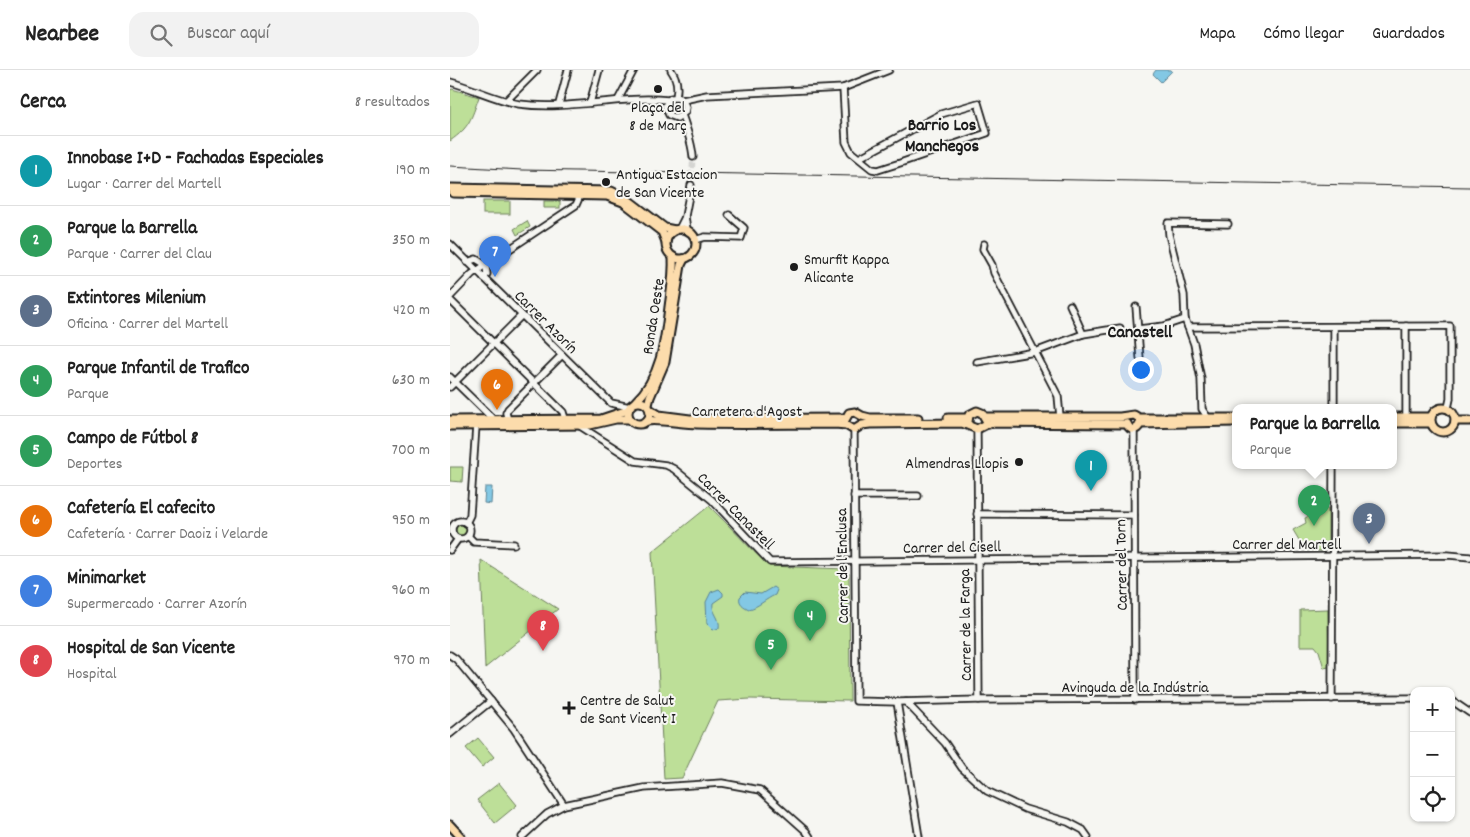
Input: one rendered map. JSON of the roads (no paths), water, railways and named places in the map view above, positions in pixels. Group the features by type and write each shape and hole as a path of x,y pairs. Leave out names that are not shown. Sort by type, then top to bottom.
{"main road":[{"path":"450,188 611,191 627,199 665,228 692,234 696,240"},
{"name":"Ronda Oeste","path":"450,193 607,196 623,202 662,232 666,242 666,249 673,258 673,278 662,356 644,394 631,407"},
{"path":"666,242 669,234 680,230"},
{"name":"Ronda Oeste","path":"673,258 684,259 693,253 696,248 696,240"},
{"name":"Ronda Oeste","path":"649,408 650,397 665,362 680,272 684,259"},
{"path":"450,420 476,423 579,426 630,419 638,424 647,421 650,416 649,408 642,402 601,419 494,420 476,423 450,426"},
{"path":"630,419 631,407"},
{"name":"Carretera d'Agost","path":"649,408 659,415 690,419 846,421"},
{"path":"1439,408 1448,408 1455,420 1450,429 1444,432 1436,430 1431,420 1434,412 1439,408"},
{"path":"968,421 971,413 977,411 982,413 985,421"},
{"path":"968,421 870,424 862,425 854,430 846,421 849,413 855,412 870,418 968,421 977,430 985,421 1060,417 1128,421"},
{"path":"985,421 994,423 1128,421 1134,415 1139,421 1232,422"},
{"path":"862,416 862,425"},
{"path":"1397,417 1431,420"},
{"path":"1139,421 1232,418"},
{"name":"Carretera d'Agost","path":"647,421 657,420 669,423 705,424 835,424 846,421"},
{"path":"1397,423 1431,420"},
{"path":"1455,420 1470,421"},
{"path":"1128,421 1129,428 1134,430 1139,421"},
{"path":"450,825 461,837"}],"street":[{"path":"506,100 537,70"},
{"path":"559,104 568,70"},
{"path":"590,103 599,70"},
{"path":"618,100 634,70"},
{"path":"671,70 680,98 686,107"},
{"path":"450,82 519,104 541,105 618,100 655,100 667,103 680,98 843,88 889,70"},
{"path":"450,86 469,87"},
{"path":"843,88 846,142 851,152 872,169 878,170 987,133 978,103 941,114 859,158"},
{"path":"680,116 686,107 697,98"},
{"path":"667,103 669,115 680,116"},
{"path":"680,116 692,145 693,157"},
{"path":"680,230 685,216 691,185"},
{"path":"565,420 563,412 450,299 477,271 576,204 580,196"},
{"path":"696,240 705,236 742,238 744,228 729,215"},
{"path":"1208,418 1202,410 1201,378 1194,344 1185,319 1184,295 1168,235 1168,223 1228,224"},
{"name":"Carrer Azorín","path":"450,244 611,403 631,407"},
{"path":"984,244 983,249 1058,396 1060,417"},
{"path":"467,262 476,259 486,265"},
{"path":"484,278 487,274 486,265"},
{"path":"1070,305 1083,334"},
{"path":"1136,307 1140,358"},
{"path":"452,385 521,316"},
{"path":"1138,329 1164,326 1185,319"},
{"path":"1406,326 1406,418"},
{"path":"1188,327 1450,326 1450,399 1448,408"},
{"path":"1334,327 1334,404"},
{"path":"977,362 1035,352 1083,334 1120,328"},
{"path":"508,420 506,413 508,409 562,355"},
{"path":"450,378 452,385 494,420"},
{"path":"1196,418 1202,410"},
{"path":"466,523 470,515 476,423"},
{"name":"Carrer Canastell","path":"579,426 635,461 666,465 674,469 712,500 770,562"},
{"name":"Carrer de l'Enclusa","path":"854,430 856,701"},
{"name":"Carrer de la Farga","path":"977,430 976,514 979,700"},
{"name":"Carrer del Torn","path":"1134,430 1135,700"},
{"path":"1332,699 1333,469"},
{"path":"854,496 918,496"},
{"path":"976,514 1134,515"},
{"path":"457,522 466,523 470,529 468,536 464,539 458,539 452,532 451,524 457,522"},
{"path":"468,536 474,542 514,544"},
{"path":"450,550 458,539"},
{"name":"Carrer del Martell","path":"1135,559 1448,555 1470,557"},
{"name":"Carrer del Cisell","path":"770,562 1135,559"},
{"path":"450,655 456,659 514,729 564,805"},
{"name":"Avinguda de la Indústria","path":"856,701 1410,698"},
{"path":"450,734 491,701"},
{"path":"898,702 919,837"},
{"path":"906,702 945,744 962,768 987,791 1025,809 1068,822 1083,830 1088,837"},
{"path":"1455,703 1470,713"},
{"path":"522,837 547,814 564,805 644,788 722,783 760,790 806,830 810,837"}],"water":[{"path":"1156,70 1172,71 1161,82 1153,74"},
{"path":"485,487 492,487 491,504 484,503"},
{"path":"773,587 777,590 775,595 756,607 749,609 741,603 740,597 745,592 761,594"},
{"path":"719,589 723,596 713,603 713,609 719,621 719,628 713,630 707,624 706,602 711,592"}],"tunnel":[{"path":"691,185 693,157"}],"railway":[{"path":"450,166 522,170 1470,187"}],"place":[{"name":"Plaça del 8 de Març","path":"658,89"},
{"name":"Antigua Estacion de San Vicente","path":"606,182"},
{"name":"Smurfit Kappa Alicante","path":"794,267"},
{"name":"Minimarket","path":"495,277"},
{"name":"Cafetería El cafecito","path":"497,410"},
{"name":"Almendras Llopis","path":"1019,462"},
{"name":"Innobase I+D - Fachadas Especiales","path":"1091,491"},
{"name":"Parque la Barrella","path":"1314,526"},
{"name":"Extintores Milenium","path":"1369,544"},
{"name":"Parque Infantil de Trafico","path":"810,641"},
{"name":"Hospital de San Vicente","path":"543,651"},
{"name":"Campo de Fútbol 8","path":"771,670"},
{"name":"Centre de Salut de Sant Vicent I","path":"569,708"}],"district":[{"name":"Barrio Los Manchegos","path":"942,134"},
{"name":"Canastell","path":"1140,331"}]}
